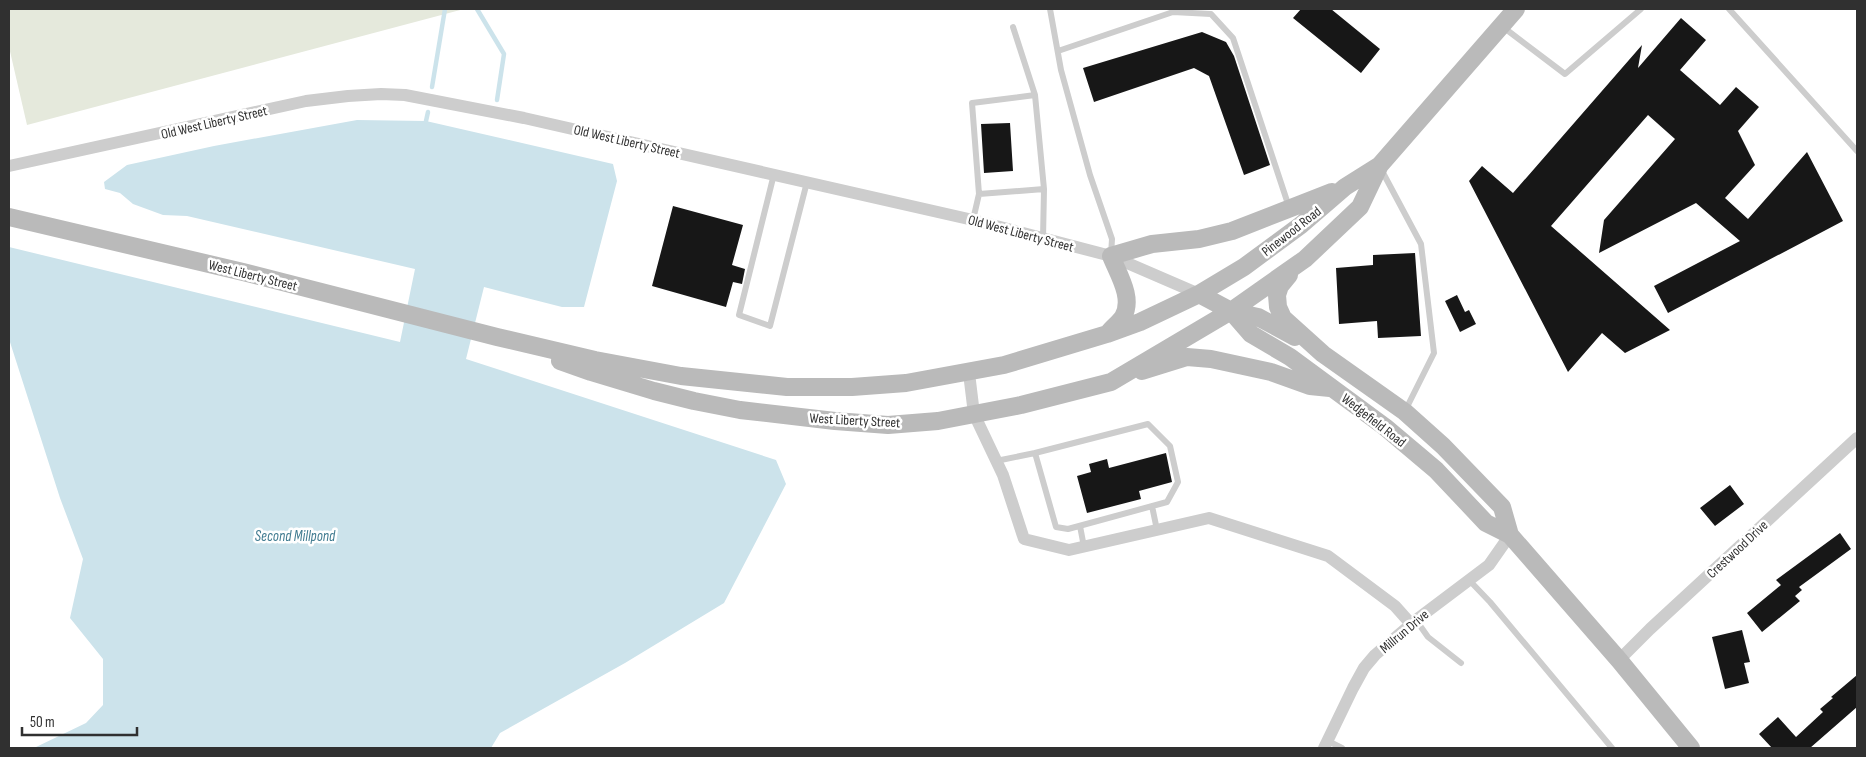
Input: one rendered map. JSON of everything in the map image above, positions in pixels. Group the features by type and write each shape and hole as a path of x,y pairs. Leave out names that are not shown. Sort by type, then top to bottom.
{"main road":[{"name":"Pinewood Road","path":"1232,311 1305,259 1360,207 1380,165 1516,9"},
{"name":"Pinewood Road","path":"1199,294 1244,267 1287,236 1345,187 1380,165"},
{"path":"1107,334 1123,317 1126,304 1125,287 1111,256 1152,244 1199,239 1232,230 1345,187"},
{"name":"West Liberty Street","path":"9,217 243,272 595,360 681,376 760,386 879,385 906,383 969,373 1004,365 1107,334 1140,322 1199,294"},
{"path":"1305,259 1280,286 1277,294 1278,307 1284,318 1323,354"},
{"name":"Old West Liberty Street","path":"1199,294 1232,311"},
{"path":"1232,311 1258,317 1323,354"},
{"name":"Wedgefield Road","path":"1232,311 1251,334 1290,357 1385,427 1436,470 1486,523 1510,535 1619,660 1691,748"},
{"name":"West Liberty Street","path":"497,337 591,372 654,391 740,410 888,425 938,420 1021,405 1111,382 1232,311"},
{"name":"Wedgefield Road","path":"1323,354 1405,412 1442,446 1502,507 1510,535"},
{"path":"1111,382 1187,357 1234,363 1271,372 1310,386 1332,388"}],"street":[{"name":"Old West Liberty Street","path":"9,166 306,101 381,94 420,97 524,118 974,220 1111,256 1199,294"},
{"path":"969,373 974,414 1003,475 1024,539 1069,550 1209,518 1328,556 1395,606 1413,622"},
{"name":"Crestwood Drive","path":"1619,660 1650,628 1857,438"},
{"name":"Millrun Drive","path":"1326,745 1364,668 1375,655 1413,622 1489,564 1510,535"}],"lane":[{"path":"1050,9 1061,70 1090,175 1112,240 1111,256"},
{"path":"1502,26 1565,74 1641,9"},
{"path":"1729,9 1857,151"},
{"path":"1058,51 1173,12 1211,14 1233,38 1290,208"},
{"path":"1013,27 1035,95 1044,189 1043,239"},
{"path":"974,220 979,194 972,103 1035,95"},
{"path":"1380,165 1421,244 1434,352 1405,412"},
{"path":"774,174 739,316 770,326 807,182"},
{"path":"979,194 1044,189"},
{"path":"996,461 1148,424 1170,446 1178,482 1167,502 1068,529 1056,526 1035,453"},
{"path":"1152,506 1156,530"},
{"path":"1080,526 1084,547"},
{"path":"1469,580 1490,602 1612,748"},
{"path":"1413,622 1428,637 1461,663"},
{"path":"1326,745 1342,748"}],"shaded area":[{"path":"9,9 464,9 27,125 9,47"}],"water":[{"name":"Second Millpond","path":"357,120 426,121 613,164 617,181 584,307 562,307 484,287 466,359 776,460 786,484 724,603 625,663 500,733 491,748 34,748 86,723 103,705 103,659 70,618 83,559 60,498 9,339 9,247 400,342 415,269 187,216 163,215 133,204 120,193 105,189 104,182 127,165 214,146"}],"building":[{"path":"1301,9 1331,9 1380,49 1361,73 1293,18"},
{"path":"1681,18 1706,40 1680,70 1720,105 1736,87 1759,107 1738,131 1755,165 1725,198 1748,219 1807,152 1843,221 1668,313 1654,286 1740,241 1696,203 1599,253 1604,220 1675,139 1648,115 1551,226 1670,330 1625,353 1602,333 1568,372 1469,181 1482,166 1513,193 1642,45 1638,68"},
{"path":"1202,32 1226,42 1234,56 1270,165 1244,175 1209,76 1194,68 1094,102 1083,68"},
{"path":"1010,123 1013,171 984,173 981,124"},
{"path":"673,206 743,225 732,265 745,269 742,284 733,282 726,307 652,286"},
{"path":"1415,253 1421,336 1378,338 1377,321 1339,324 1336,268 1373,265 1373,255"},
{"path":"1457,295 1465,312 1469,310 1476,324 1460,332 1445,301"},
{"path":"1166,453 1172,482 1139,491 1141,499 1087,513 1077,476 1091,472 1089,464 1107,459 1109,468"},
{"path":"1730,485 1744,504 1715,526 1700,508"},
{"path":"1840,533 1851,549 1799,587 1802,590 1795,596 1800,601 1762,632 1747,613 1781,585 1776,580"},
{"path":"1742,630 1750,662 1744,663 1749,683 1725,689 1712,637"},
{"path":"1857,675 1857,707 1810,748 1772,748 1759,734 1778,717 1796,737 1823,712 1820,709 1833,698 1831,697"}],"waterway":[{"path":"432,87 445,9"},
{"path":"477,9 504,54 497,100"},
{"path":"426,121 428,112"}]}
